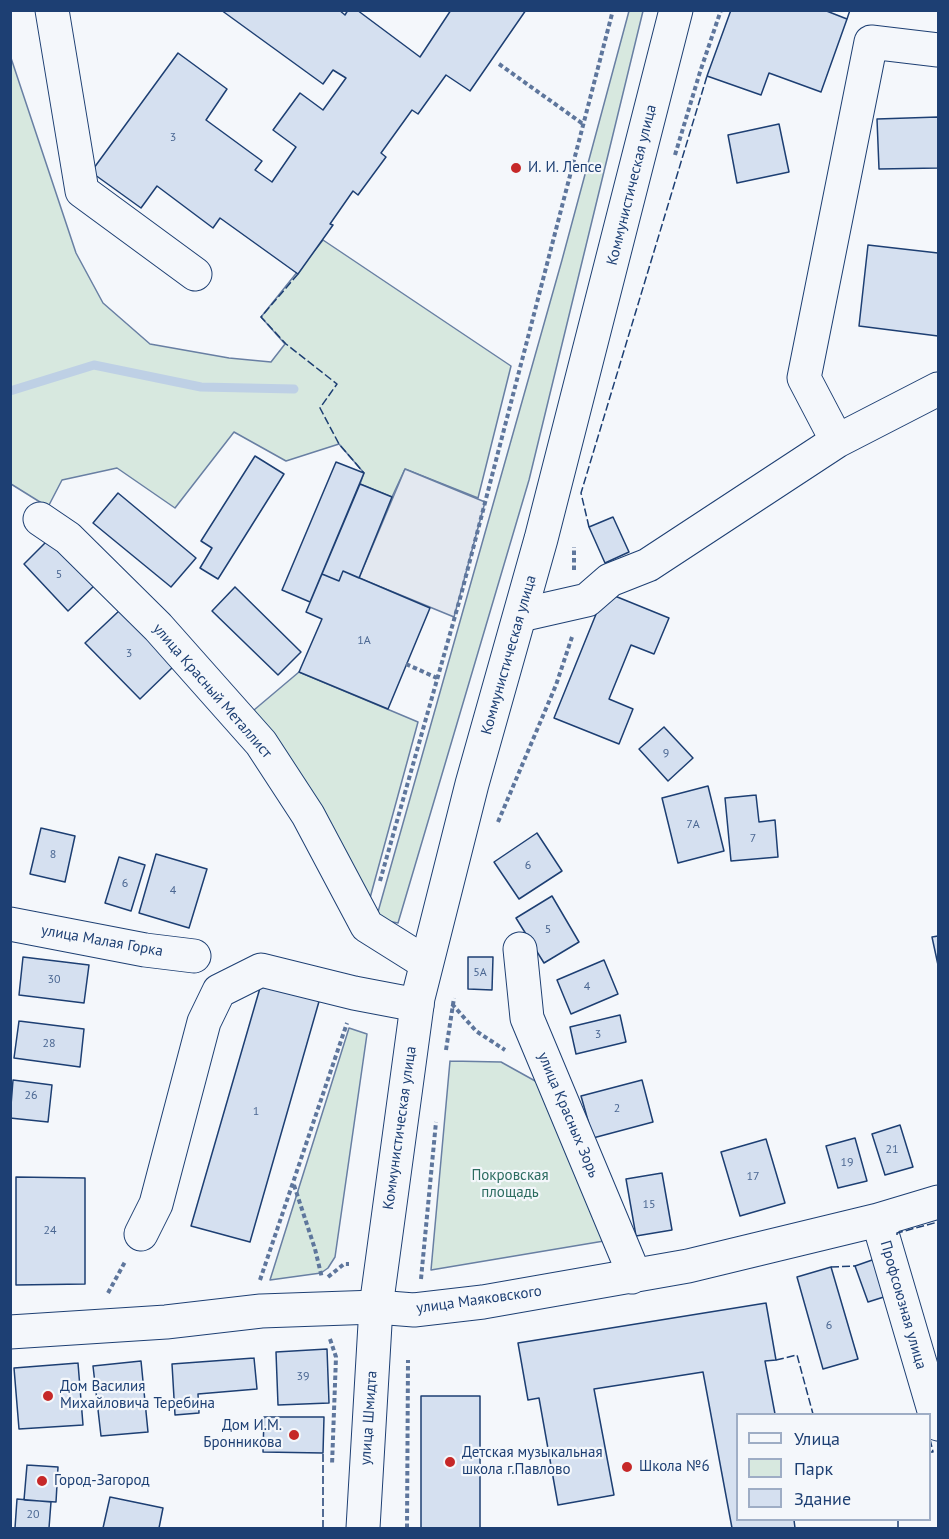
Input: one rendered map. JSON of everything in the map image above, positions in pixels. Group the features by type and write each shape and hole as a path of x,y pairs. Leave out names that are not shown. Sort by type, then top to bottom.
{"street":[{"path":"52,10 82,191 195,274"},
{"name":"Коммунистическая улица","path":"376,1307 417,1005 426,963 472,784 521,615 676,10"},
{"path":"837,441 804,378 871,42 939,50"},
{"path":"521,615 587,600 610,580 648,565 837,441 939,389"},
{"name":"улица Красный Металлист","path":"40,519 68,538 158,627 261,743 308,815 367,926 426,963"},
{"name":"улица Малая Горка","path":"10,924 145,950 194,956"},
{"name":"улица Красных Зорь","path":"520,950 527,1018 629,1262 633,1277"},
{"path":"141,1233 156,1204 204,1022 219,991 261,970 354,993 417,1005"},
{"name":"улица Маяковского","path":"10,1332 166,1322 261,1311 376,1307 414,1310 483,1302 688,1266 878,1220 939,1202"},
{"name":"Профсоюзная улица","path":"878,1220 939,1424"},
{"name":"улица Шмидта","path":"363,1528 376,1307"}],"path":[{"path":"367,926 466,574 613,10"},
{"path":"672,163 699,72 721,10"},
{"path":"499,64 583,124"},
{"path":"495,829 556,684 575,629 574,538"},
{"path":"406,664 437,678"},
{"path":"261,1311 254,1297 343,1036 354,993"},
{"path":"445,1060 455,994"},
{"path":"407,1528 407,1343 420,1288 437,1116"},
{"path":"293,1184 315,1249 329,1308 330,1337 336,1358 332,1472"},
{"path":"97,1327 98,1310 141,1233"}],"green space":[{"path":"629,11 643,11 529,480 398,923 376,919 562,260"},
{"path":"10,55 76,253 103,303 150,344 229,358 271,362 285,344 261,317 323,240 511,366 478,498 405,469 392,497 360,484 364,473 339,444 286,461 234,432 175,508 117,468 62,480 48,507 11,484"},
{"path":"299,672 418,722 367,909 254,710"},
{"path":"349,1028 367,1034 335,1257 328,1268 321,1273 270,1280"},
{"name":"Покровская площадь","path":"450,1061 501,1062 546,1087 610,1240 431,1270"}],"shaded area":[{"path":"405,469 485,502 454,617 359,578"}],"building":[{"path":"221,10 339,10 345,15 348,10 357,10 420,57 451,10 526,10 470,91 446,75 418,114 412,110 381,153 386,157 358,195 353,191 330,224 333,225 298,274 220,218 213,228 157,186 141,208 91,172 178,53 227,89 206,120 262,161 255,170 272,182 296,147 273,130 300,93 323,110 346,78 333,70 323,84"},
{"path":"731,10 824,10 847,19 821,92 769,73 761,95 707,76"},
{"path":"938,117 938,168 879,169 877,119"},
{"path":"779,124 789,172 737,183 728,135"},
{"path":"868,245 938,253 938,336 859,326"},
{"path":"255,456 284,474 218,579 200,568 212,548 201,541"},
{"path":"336,462 364,473 310,602 282,590"},
{"path":"360,484 392,497 359,578 343,571 339,581 322,574"},
{"path":"118,493 196,558 171,587 93,523"},
{"path":"613,517 629,552 605,563 589,527"},
{"path":"50,538 95,585 68,611 24,564"},
{"path":"343,571 430,608 388,709 299,672 322,619 306,612 322,574 339,581"},
{"path":"235,587 301,652 278,675 212,611"},
{"path":"605,592 669,618 654,654 631,645 609,699 633,709 619,744 554,718"},
{"path":"120,610 174,666 140,699 85,643"},
{"path":"664,727 693,758 668,781 639,749"},
{"path":"708,786 724,851 678,863 662,798"},
{"path":"756,795 759,822 775,820 778,857 731,861 725,798"},
{"path":"41,828 75,836 65,882 30,874"},
{"path":"537,833 562,871 519,899 494,862"},
{"path":"156,854 207,869 189,928 139,913"},
{"path":"119,857 145,865 131,911 105,903"},
{"path":"552,896 579,942 544,963 516,918"},
{"path":"938,936 938,965 932,937"},
{"path":"23,957 89,965 84,1003 19,995"},
{"path":"468,957 493,957 492,990 468,989"},
{"path":"604,960 618,994 571,1014 557,980"},
{"path":"262,981 320,998 250,1242 191,1226"},
{"path":"620,1015 626,1042 576,1054 570,1027"},
{"path":"19,1021 84,1029 80,1067 14,1058"},
{"path":"13,1080 52,1085 48,1122 10,1118"},
{"path":"642,1080 653,1122 593,1138 581,1096"},
{"path":"900,1125 913,1167 885,1175 872,1134"},
{"path":"855,1138 867,1181 838,1188 826,1146"},
{"path":"766,1139 785,1203 740,1216 721,1152"},
{"path":"662,1173 672,1230 636,1236 626,1179"},
{"path":"16,1177 85,1178 85,1284 16,1285"},
{"path":"875,1259 887,1296 868,1302 855,1266"},
{"path":"831,1267 858,1359 823,1369 797,1277"},
{"path":"766,1303 776,1360 765,1361 775,1413 736,1413 736,1521 794,1521 795,1528 732,1528 703,1372 594,1389 614,1495 558,1505 539,1398 528,1400 518,1343"},
{"path":"327,1349 329,1403 278,1405 276,1352"},
{"path":"254,1358 257,1389 198,1394 199,1413 175,1415 172,1364"},
{"path":"141,1361 148,1432 101,1436 93,1366"},
{"name":"Дом Василия Михайловича Теребина","path":"78,1363 83,1425 19,1429 14,1368"},
{"name":"Детская музыкальная школа г.Павлово","path":"421,1396 480,1396 480,1528 421,1528"},
{"name":"Дом И.М. Бронникова","path":"264,1417 324,1417 323,1453 263,1452"},
{"path":"27,1465 58,1467 56,1502 24,1500"},
{"path":"110,1497 163,1508 159,1528 103,1528"},
{"path":"17,1499 51,1502 49,1528 15,1528"}],"waterway":[{"path":"10,391 94,365 201,387 294,389"}],"fence":[{"path":"847,19 850,10"},
{"path":"589,527 581,493 707,76"},
{"path":"298,274 261,317 286,344 337,384 320,408 339,444 364,473"},
{"path":"897,1235 897,1233 938,1222"},
{"path":"831,1267 855,1266"},
{"path":"776,1360 797,1355 813,1413"},
{"path":"931,1443 933,1452 931,1452"},
{"path":"323,1453 323,1528"},
{"path":"898,1521 898,1528"}],"place":[{"name":"И. И. Лепсе","path":"516,168"},
{"name":"Дом Василия Михайловича Теребина","path":"48,1396"},
{"name":"Дом И.М. Бронникова","path":"294,1435"},
{"name":"Детская музыкальная школа г.Павлово","path":"450,1462"},
{"name":"Школа №6","path":"627,1467"},
{"name":"Город-Загород","path":"42,1481"}]}
